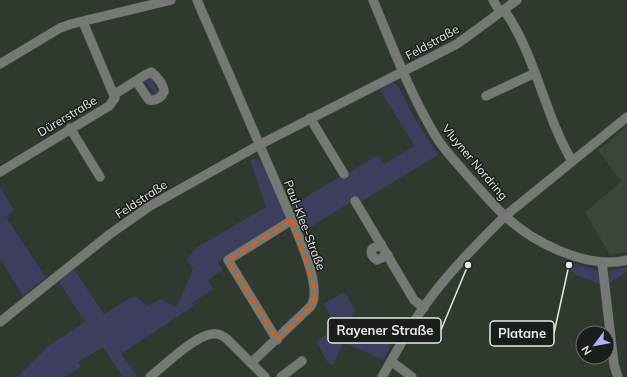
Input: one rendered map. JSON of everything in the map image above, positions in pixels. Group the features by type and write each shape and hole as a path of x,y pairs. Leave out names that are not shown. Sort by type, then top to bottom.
{"street":[{"path":"0,64 60,28 171,0"},
{"name":"Paul-Klee-Straße","path":"197,0 292,220 306,257 315,290 313,304 277,340 251,363"},
{"name":"Vluyner Nordring","path":"373,0 421,110 439,141 482,192 505,216 540,242 582,258 602,262 627,260"},
{"path":"493,0 521,37 560,137 572,161"},
{"name":"Feldstraße","path":"0,322 110,234 150,206 310,118 457,44 517,0"},
{"path":"83,22 115,94 136,80"},
{"path":"486,96 535,73"},
{"name":"Dürerstraße","path":"0,172 70,128 109,106 116,98 115,94"},
{"path":"382,377 424,308 457,267 505,216 627,117"},
{"path":"310,118 344,174"},
{"path":"70,128 100,177"},
{"path":"355,201 414,300 424,308"},
{"path":"277,340 228,260 292,220"},
{"path":"381,244 372,249 373,256 377,260 388,255"},
{"path":"602,262 614,365 618,377"},
{"path":"150,377 196,340 212,334 223,336 227,339 265,377"},
{"path":"281,377 302,361"},
{"path":"391,361 412,377"}],"highlighted area":[{"path":"292,220 315,290 313,304 277,340 228,260"}],"shaded area":[{"path":"146,75 156,79 152,81 157,90 162,89 154,98 148,95 154,93 147,82 141,83"},
{"path":"392,83 397,84 414,117 438,155 359,203 356,199 302,232 291,206 378,155 384,164 415,146 380,90"},
{"path":"627,125 627,252 610,255 585,212 621,181 598,150"},
{"path":"255,159 263,165 287,221 218,262 223,270 208,280 213,289 192,303 194,306 121,354 138,377 123,377 103,347 78,362 81,367 64,377 18,377 48,346 85,322 59,282 74,269 104,314 134,296 148,306 160,299 176,307 191,276 193,267 186,260 196,248 266,207 250,160"},
{"path":"0,187 14,210 6,217 46,277 23,296 0,258"},
{"path":"561,260 598,271 600,284 575,275"},
{"path":"627,267 627,272 609,283 609,271"},
{"path":"344,292 355,310 347,326 391,345 383,360 343,342 333,365 328,363 316,341 338,328 324,304"}],"place":[{"name":"Rayener Straße","path":"468,265"},
{"name":"Platane","path":"569,265"}]}
